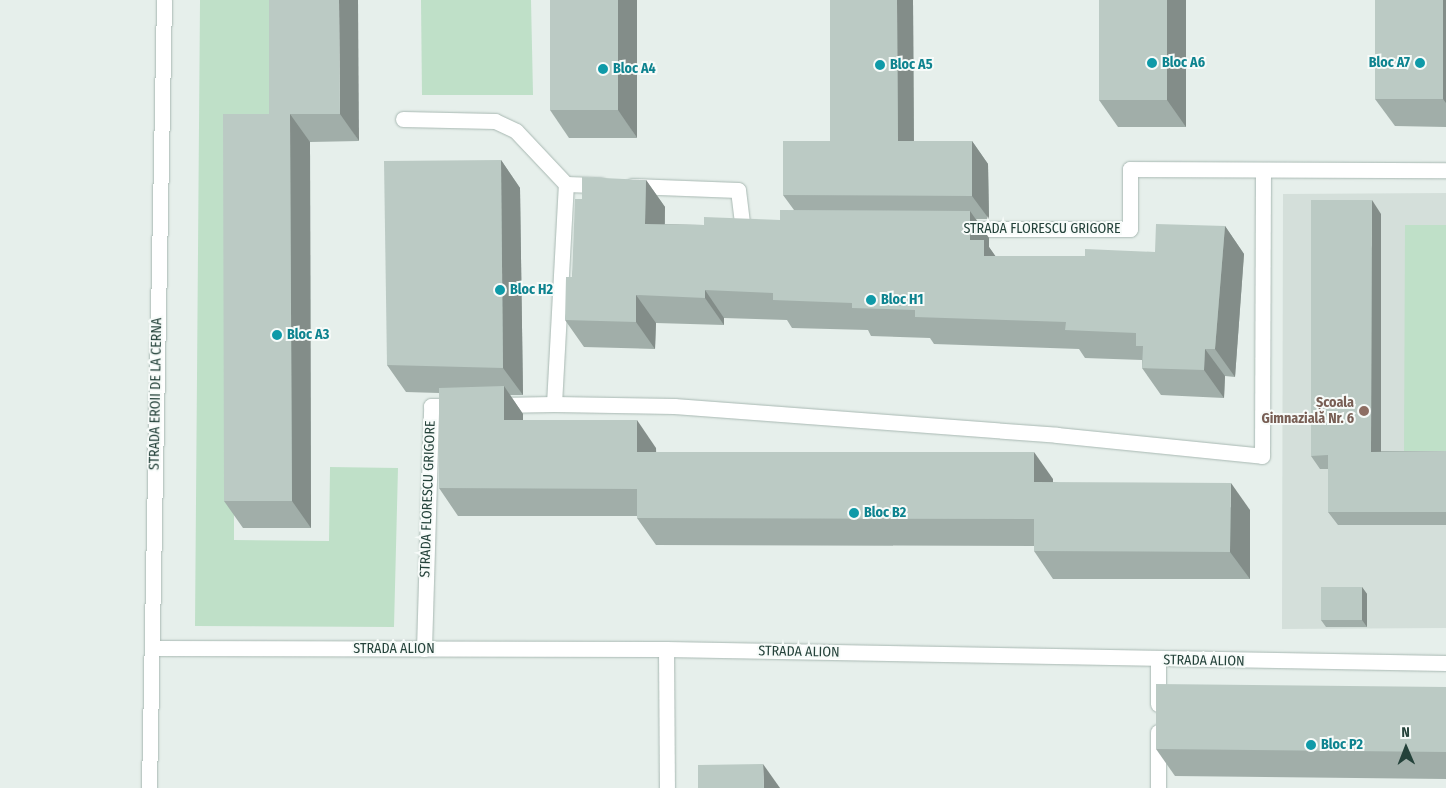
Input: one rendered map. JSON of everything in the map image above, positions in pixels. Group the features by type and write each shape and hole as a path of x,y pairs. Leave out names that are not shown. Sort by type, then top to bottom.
{"street":[{"name":"STRADA EROII DE LA CERNA","path":"149,788 164,0"},
{"path":"403,120 495,121 516,131 566,184 738,190 743,228 773,228"},
{"name":"STRADA FLORESCU GRIGORE","path":"941,228 1130,229 1130,169 1263,172 1446,170"},
{"path":"566,184 554,404 684,407 1057,435 1262,456 1263,172"},
{"name":"STRADA FLORESCU GRIGORE","path":"424,649 431,406 554,404"},
{"name":"STRADA ALION","path":"152,648 666,649 1158,660 1446,663"},
{"path":"666,649 667,788"},
{"path":"1158,660 1158,788"}],"shaded area":[{"name":"Școala Gimnazială Nr. 6","path":"1446,193 1446,628 1282,629 1283,194"}],"green space":[{"path":"200,0 277,0 277,133 234,136 234,540 329,541 330,467 398,468 394,627 195,626"},
{"path":"421,0 531,0 533,95 422,95"},
{"path":"1405,225 1446,225 1446,455 1404,455"}],"building":[{"name":"Bloc A3","path":"269,0 339,0 340,114 290,114 292,501 224,501 223,114 269,114"},
{"path":"550,0 618,0 618,110 550,110"},
{"path":"830,0 897,0 898,141 972,141 972,196 783,195 783,141 830,141"},
{"path":"1099,0 1167,0 1167,100 1099,100"},
{"name":"Bloc A7","path":"1375,0 1443,0 1443,99 1375,99"},
{"name":"Bloc H2","path":"501,160 503,368 387,365 384,161"},
{"path":"582,177 646,180 645,224 704,225 704,217 780,220 780,210 970,211 970,240 984,240 984,256 1085,256 1085,249 1155,252 1156,224 1225,226 1215,349 1205,349 1204,370 1142,368 1143,346 1136,346 1136,333 1065,330 1066,322 915,317 915,310 852,308 852,303 773,300 773,293 705,290 705,298 636,295 636,322 565,320 566,277 572,277 575,199 582,199"},
{"path":"1311,200 1372,200 1371,452 1446,451 1446,512 1328,512 1328,455 1311,456"},
{"path":"504,386 504,420 637,420 637,452 1034,452 1034,482 1231,483 1230,552 1034,551 1034,519 637,518 637,489 439,488 439,388"},
{"path":"1321,587 1362,587 1362,620 1321,620"},
{"path":"1156,684 1446,687 1446,752 1156,749"},
{"path":"763,764 764,788 698,788 698,765"}],"place":[{"name":"Bloc A6","path":"1152,63"},
{"name":"Bloc A7","path":"1420,63"},
{"name":"Bloc A5","path":"880,65"},
{"name":"Bloc A4","path":"603,69"},
{"name":"Bloc H2","path":"500,290"},
{"name":"Bloc H1","path":"871,300"},
{"name":"Bloc A3","path":"277,335"},
{"name":"Școala Gimnazială Nr. 6","path":"1364,411"},
{"name":"Bloc B2","path":"854,513"},
{"name":"Bloc P2","path":"1311,745"}]}
